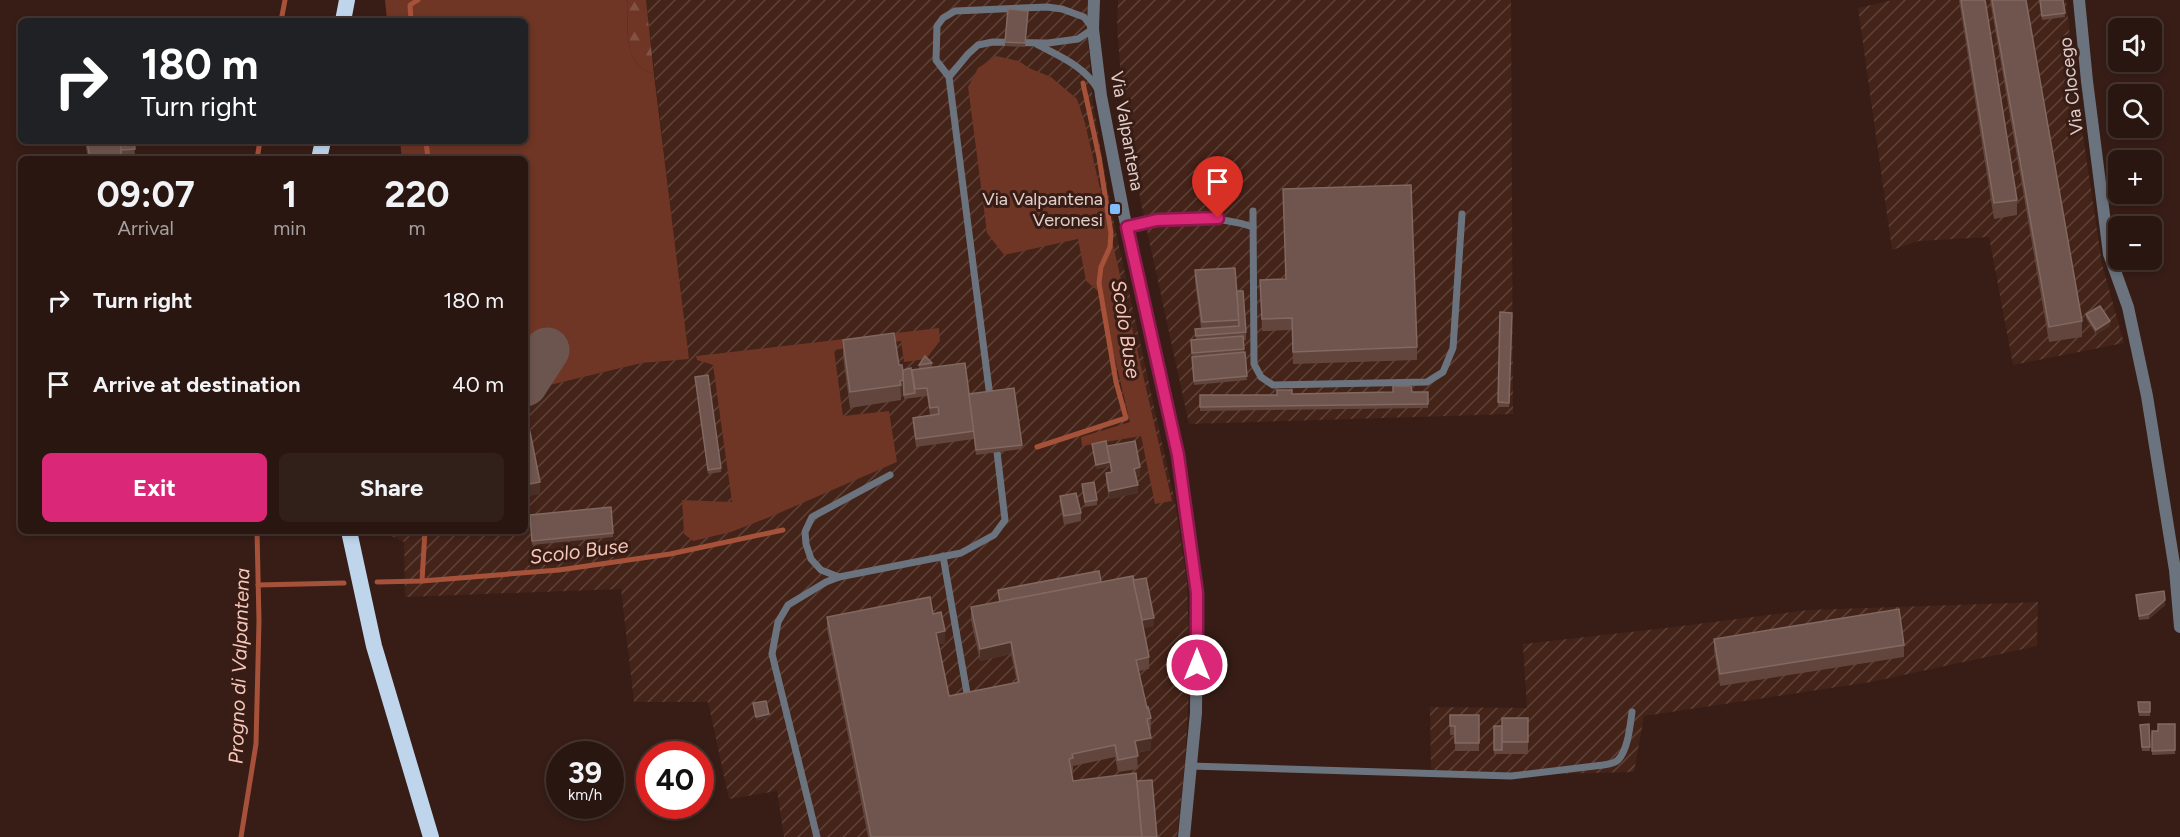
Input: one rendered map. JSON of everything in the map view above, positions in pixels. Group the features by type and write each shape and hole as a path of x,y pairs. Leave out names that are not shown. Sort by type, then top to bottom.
{"highway":[{"path":"344,18 347,0"},
{"path":"350,534 374,646 431,837"}],"street":[{"name":"Via Valpantena","path":"1094,0 1093,29 1101,96 1127,227 1178,455 1197,593 1196,713 1184,837"},
{"name":"Via Clocego","path":"2079,0 2109,254 2128,307 2147,396 2175,570 2180,627"}],"lane":[{"path":"1047,7 1056,0"},
{"path":"949,77 978,45 993,42 1035,44 1078,39 1093,29 1084,17 1062,9 1047,7 955,11 943,18 937,26 936,60 949,77 990,397"},
{"path":"1035,44 1067,60 1093,81 1101,96"},
{"path":"1253,211 1254,364 1261,377 1273,385 1426,382 1443,372 1453,348 1462,214"},
{"path":"1127,227 1157,220 1218,218 1252,227"},
{"path":"816,837 772,654 778,622 788,606 826,582 839,577 961,553 994,535 1005,520 997,452"},
{"path":"839,577 821,570 811,560 805,532 812,517 890,475"},
{"path":"943,556 969,704"},
{"path":"1191,766 1511,776 1613,764 1620,759 1628,738 1632,712"}],"shaded area":[{"path":"646,0 1088,0 1087,29 1093,104 1111,209 1176,507 1187,582 1190,672 1185,762 1177,837 784,837 777,791 729,799 708,702 634,702 621,589 405,597 404,542 387,534 528,534 528,390 642,363 688,358"},
{"path":"1118,0 1511,0 1513,414 1189,424 1141,203 1123,100 1117,28"},
{"path":"1893,0 2066,0 2075,82 2102,264 2124,343 2013,365 1989,237 1919,241 1892,250 1858,8"},
{"path":"2038,602 2037,646 1871,682 1644,716 1634,772 1431,777 1430,707 1527,708 1523,644 1808,610"}],"green space":[{"path":"385,0 626,0 628,2 628,34 632,54 636,63 654,74 689,359 642,363 528,390 528,156 402,156 400,144 528,144 528,18 387,18"},
{"path":"626,0 646,0 654,74 636,63 632,54 629,45 628,2"},
{"path":"996,56 1019,61 1051,77 1077,99 1085,123 1172,501 1155,504 1141,436 1082,446 1081,437 1130,422 1099,292 1086,281 1078,239 1004,255 987,233 968,87 978,68"},
{"path":"939,328 940,341 926,359 904,362 901,341 834,350 843,416 889,411 897,462 731,532 693,541 684,534 682,500 732,502 713,365 697,360 696,356"}],"building":[{"path":"1961,0 1985,0 2017,200 1994,203"},
{"path":"1992,0 2026,0 2082,321 2049,327"},
{"path":"2040,0 2063,0 2065,13 2042,16"},
{"path":"1008,9 1028,11 1025,43 1005,42"},
{"path":"88,144 120,144 122,156 90,156"},
{"path":"120,144 134,144 135,149 121,150"},
{"path":"1411,185 1417,347 1293,352 1292,318 1262,319 1260,280 1286,279 1283,189"},
{"path":"1235,268 1239,320 1202,322 1195,270"},
{"path":"1237,291 1243,291 1246,332 1196,336 1195,329 1239,326"},
{"path":"2100,306 2110,321 2096,330 2086,314"},
{"path":"1500,312 1512,313 1509,403 1498,402"},
{"path":"894,333 899,365 902,365 904,380 900,381 901,385 850,392 843,340"},
{"path":"1243,336 1244,349 1192,353 1191,340"},
{"path":"1245,352 1247,376 1194,381 1192,357"},
{"path":"925,356 932,363 919,365"},
{"path":"965,363 974,431 916,439 913,418 939,414 938,407 930,408 927,388 915,389 912,370"},
{"path":"911,368 915,393 904,395 903,370"},
{"path":"708,375 721,468 708,470 695,377"},
{"path":"1393,386 1411,386 1412,392 1428,392 1428,404 1200,407 1200,395 1277,395 1277,390 1292,390 1292,394 1393,392"},
{"path":"1014,388 1022,445 976,450 969,394"},
{"path":"528,432 530,432 540,482 528,484"},
{"path":"1106,441 1110,462 1096,465 1092,444"},
{"path":"1135,441 1140,467 1134,469 1138,485 1109,491 1106,473 1112,472 1107,446"},
{"path":"1094,482 1097,500 1085,502 1082,484"},
{"path":"1076,493 1081,513 1064,516 1060,496"},
{"path":"611,507 613,533 532,541 530,515"},
{"path":"1099,571 1101,582 1000,602 998,590"},
{"path":"1133,576 1149,657 1136,660 1151,718 1147,719 1151,738 1135,741 1138,756 1118,760 1115,745 1072,754 1073,758 1069,759 1073,781 1136,773 1142,837 871,837 827,617 930,597 933,614 941,612 945,631 936,633 949,696 1019,682 1011,642 980,649 971,607"},
{"path":"1146,578 1154,618 1142,620 1133,580"},
{"path":"2164,591 2165,600 2149,614 2139,616 2136,595"},
{"path":"1899,609 1904,645 1720,674 1714,639"},
{"path":"766,701 769,714 756,717 753,703"},
{"path":"2138,702 2150,702 2150,712 2139,712"},
{"path":"1450,715 1479,715 1479,743 1455,743 1455,726 1450,726"},
{"path":"1502,718 1528,718 1528,742 1502,742"},
{"path":"2149,724 2150,747 2142,747 2140,725"},
{"path":"2158,724 2175,724 2175,750 2152,751 2152,731 2158,731"},
{"path":"1494,726 1502,726 1502,750 1494,750"},
{"path":"1152,780 1157,837 1142,837 1137,781"}],"waterway":[{"name":"Progno di Valpantena","path":"282,18 285,0"},
{"path":"411,18 410,5 418,0"},
{"name":"Scolo Buse","path":"1037,447 1126,418 1116,382 1099,283 1101,267 1110,247 1111,233 1099,157 1083,83"},
{"name":"Progno di Valpantena","path":"258,156 260,144"},
{"path":"426,144 428,156"},
{"name":"Scolo Buse","path":"377,582 422,581 559,570 670,554 783,530"},
{"name":"Progno di Valpantena","path":"241,837 256,744 259,621 257,534"},
{"path":"422,581 425,534"},
{"name":"Scolo Buse","path":"258,585 344,583"}],"taxiway":[{"path":"528,379 547,350"}],"place":[{"name":"Via Valpantena Veronesi","path":"1115,209"}],"route":[{"path":"1197,665 1197,593 1178,455 1127,227 1157,220 1218,218"}]}
